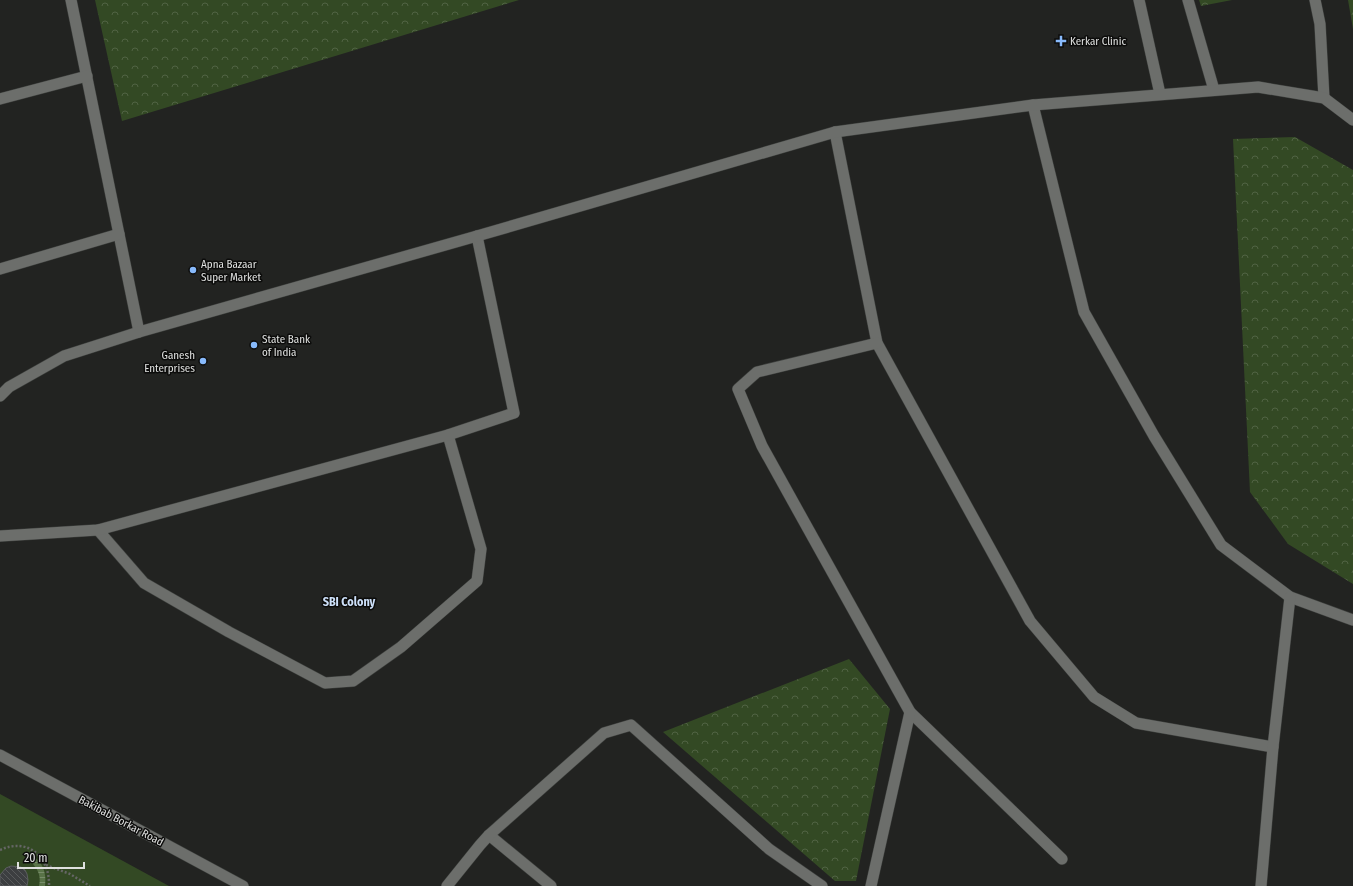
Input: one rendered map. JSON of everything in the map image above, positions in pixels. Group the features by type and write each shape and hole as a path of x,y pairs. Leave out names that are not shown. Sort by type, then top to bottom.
{"street":[{"path":"71,0 139,332"},
{"path":"1139,0 1160,94"},
{"path":"1188,0 1214,90"},
{"path":"1315,0 1320,24 1324,98"},
{"path":"0,99 87,76"},
{"path":"0,396 9,387 64,356 139,332 478,236 835,132 1033,105 1258,87 1324,98 1353,120"},
{"path":"1033,105 1084,312 1154,436 1221,545 1290,597 1353,620"},
{"path":"835,132 876,344 1030,621 1094,697 1136,723 1273,747"},
{"path":"0,269 119,234"},
{"path":"0,536 98,530 448,435 514,413 478,236"},
{"path":"876,344 757,372 738,390 762,446 910,712 1062,859"},
{"path":"98,530 144,583 229,632 325,683 353,681 401,647 477,581 481,549 448,435"},
{"path":"1261,886 1273,747 1290,597"},
{"path":"871,886 910,712"},
{"path":"447,886 489,835 604,733 631,725 769,849 822,886"},
{"name":"Bakibab Borkar Road","path":"0,755 243,886"},
{"path":"489,835 551,886"}],"path":[{"path":"0,850 12,846 23,847 38,855 46,865 49,876 49,886"},
{"path":"46,865 70,874 90,886"}],"green space":[{"path":"95,0 519,0 122,121"},
{"path":"1199,0 1232,0 1201,6"},
{"path":"1348,0 1353,0 1353,29"},
{"path":"1295,137 1353,170 1353,584 1288,544 1250,492 1233,139"},
{"path":"849,659 890,709 856,881 835,881 663,732"},
{"path":"0,794 169,886 0,886"}],"shaded area":[{"path":"28,854 37,859 40,863 44,871 45,886 39,886 39,874 36,867 27,858"}],"building":[{"path":"11,866 21,867 25,870 28,880 27,886 0,886 0,875 6,868"}],"place":[{"name":"Kerkar Clinic","path":"1061,41"},
{"name":"Apna Bazaar Super Market","path":"193,270"},
{"name":"State Bank of India","path":"254,345"},
{"name":"Ganesh Enterprises","path":"203,361"}],"district":[{"name":"SBI Colony","path":"349,602"}]}
